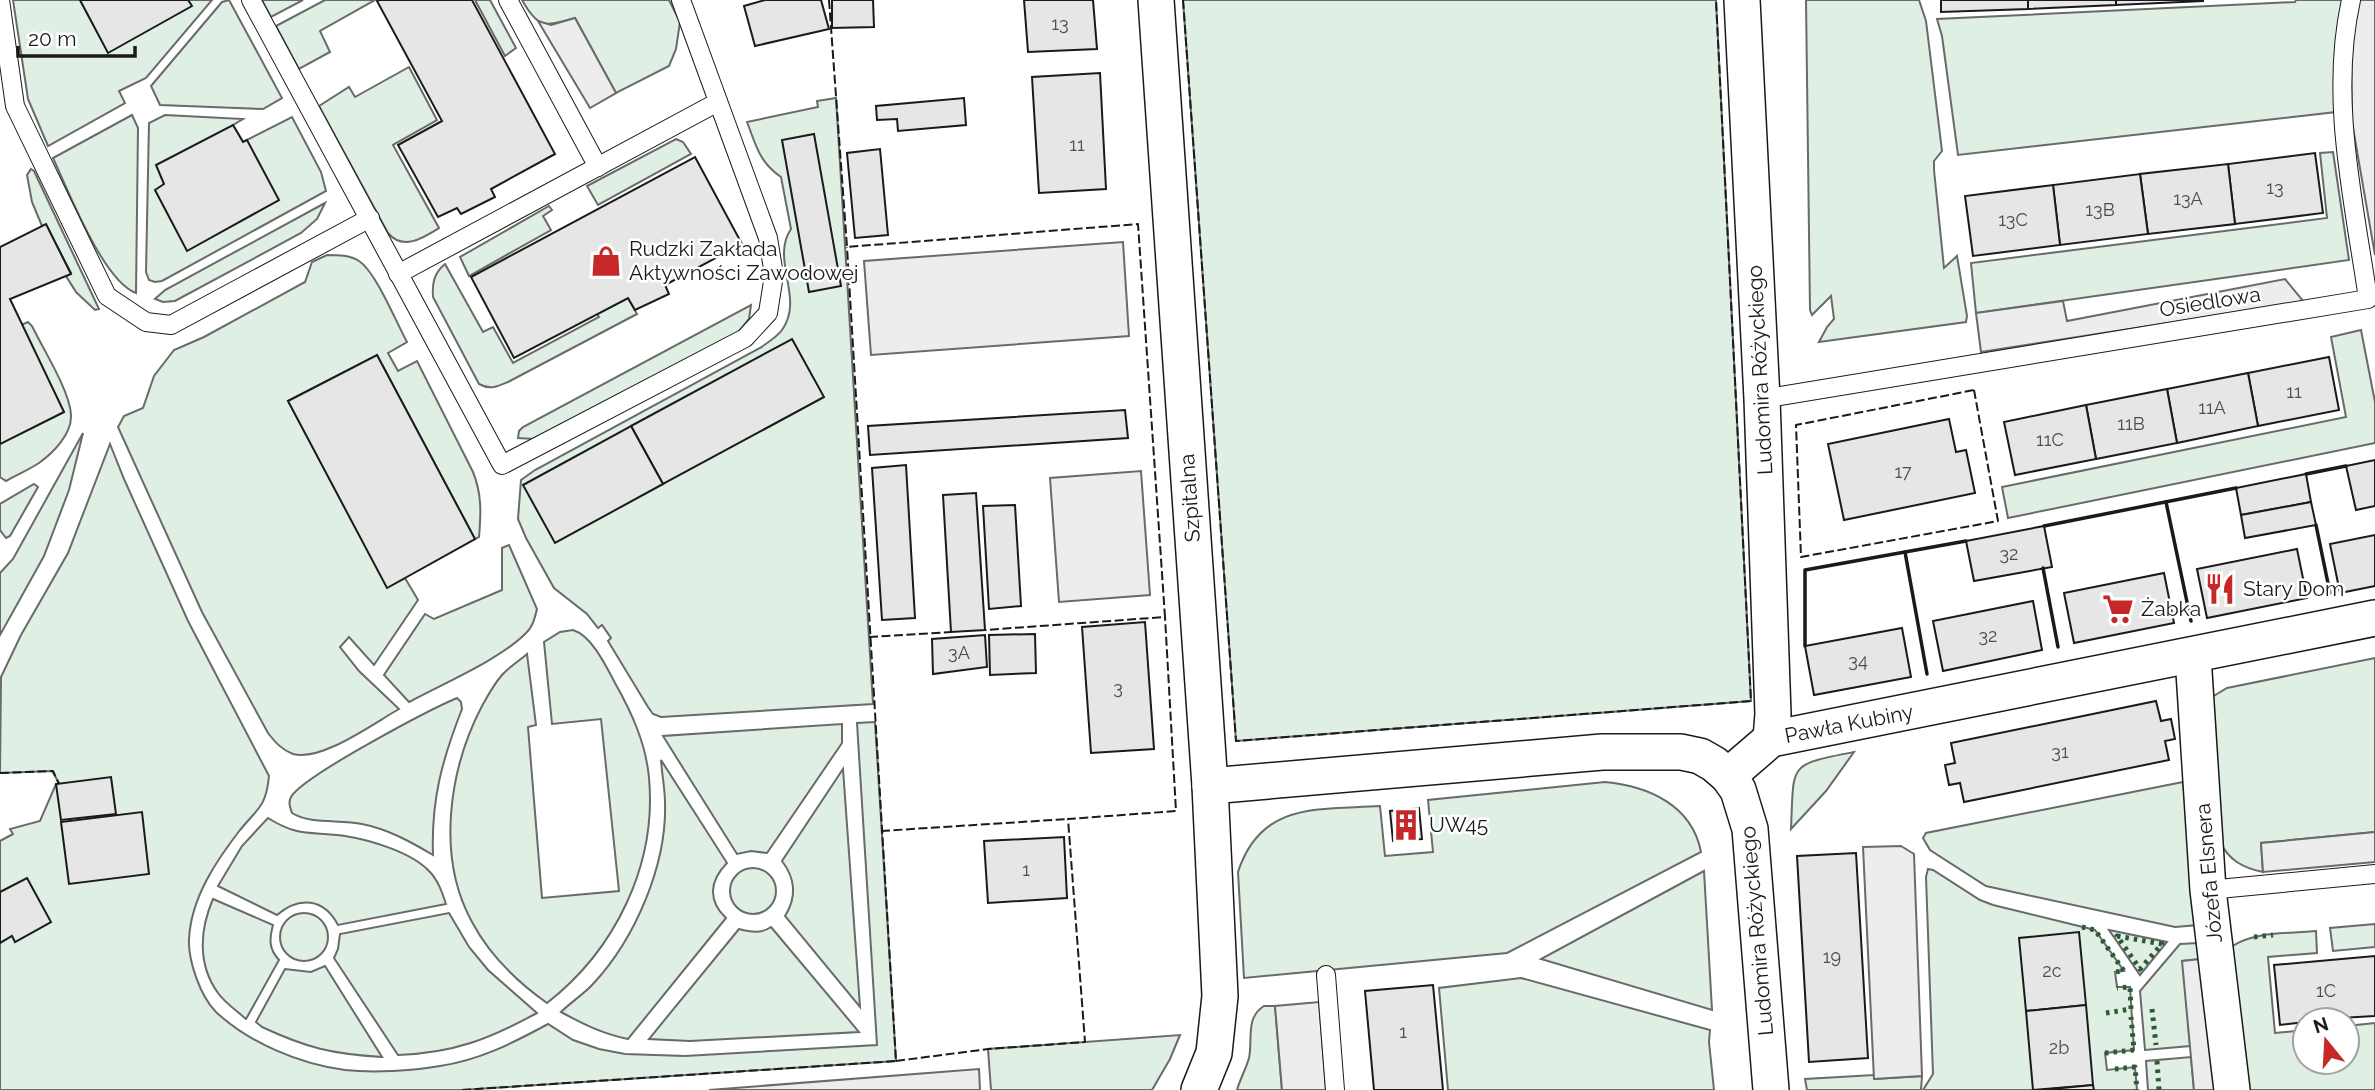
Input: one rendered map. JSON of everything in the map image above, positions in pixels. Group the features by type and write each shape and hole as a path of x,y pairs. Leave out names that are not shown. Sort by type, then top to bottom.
{"street":[{"name":"Szpitalna","path":"1156,0 1210,786 1220,996 1214,1053 1199,1090"},
{"name":"Ludomira Różyckiego","path":"1742,0 1762,399 1773,700 1771,739"},
{"name":"Pawła Kubiny","path":"1728,776 1771,739 2375,618"},
{"name":"Józefa Elsnera","path":"2193,656 2208,890 2232,1090"},
{"path":"1210,786 1602,752 1681,752 1700,756 1728,776"},
{"name":"Ludomira Różyckiego","path":"1728,776 1738,790 1750,829 1771,1090"}],"lane":[{"path":"0,0 15,106 107,296 146,322 171,325 370,218"},
{"path":"251,0 502,466 745,338 768,313 775,275 768,238 681,0"},
{"path":"508,0 598,167"},
{"name":"Osiedlowa","path":"1762,399 2372,299 2342,120 2343,57 2351,0"},
{"path":"398,274 718,102"},
{"path":"2208,890 2375,874"},
{"path":"1326,975 1335,1090"},
{"path":"1214,1053 1218,1090"}],"green space":[{"path":"13,0 80,0 108,52 191,6 188,0 212,0 146,78 119,91 125,103 48,146 28,99"},
{"path":"229,0 282,98 263,109 160,105 151,86 222,2"},
{"path":"262,0 303,0 271,17"},
{"path":"325,0 375,0 320,31 330,52 299,69 276,26"},
{"path":"475,0 490,0 516,48 505,56"},
{"path":"522,0 669,0 680,22 676,49 669,66 616,93 575,18 550,24 538,21"},
{"path":"1183,0 1716,0 1751,701 1236,741"},
{"path":"1806,0 1919,0 1926,21 1942,151 1934,161 1934,170 1944,268 1957,256 1966,322 1819,342 1834,319 1831,296 1812,315 1810,310"},
{"path":"2296,0 2344,0 2336,112 1958,155 1942,36 1937,19"},
{"path":"409,67 437,120 393,145 439,228 420,239 407,242 388,233 319,106 349,87 355,97"},
{"path":"836,98 873,704 661,717 653,714 648,707 608,641 611,638 602,625 598,628 587,614 554,588 518,519 521,480 760,348 780,333 788,318 790,305 784,253 791,229 781,177 763,159 747,122 818,107 817,101"},
{"path":"132,115 138,128 136,293 111,271 99,253 53,158"},
{"path":"165,115 243,119 233,125 243,142 292,117 321,172 326,191 162,281 149,280 146,272 149,123"},
{"path":"676,139 683,142 691,154 598,205 587,186"},
{"path":"2333,152 2349,260 1976,313 1971,263 2327,218 2320,153"},
{"path":"31,169 99,309 95,310 76,292 66,276 71,273 46,225 42,226 32,202 27,175"},
{"path":"325,203 317,219 301,233 175,301 163,302 155,299 165,290"},
{"path":"549,206 552,210 543,216 551,230 469,276 460,257"},
{"path":"327,255 348,256 359,261 379,286 407,342 388,353 398,371 417,361 473,472 479,496 480,520 479,537 475,539 377,355 288,401 388,587 405,578 418,600 374,665 349,637 340,647 359,671 399,709 347,740 305,755 285,750 268,733 202,612 118,427 124,416 143,408 154,376 174,350 204,337 305,282 312,262"},
{"path":"445,264 483,332 493,327 513,363 599,317 597,314 628,298 637,314 508,382 486,387 479,384 433,297 434,279"},
{"path":"751,305 749,319 736,335 534,439 518,438 523,427"},
{"path":"28,322 61,382 71,415 65,436 50,454 35,466 6,481 0,477 0,444 64,412 21,325"},
{"path":"2361,330 2375,402 2375,443 2008,518 2002,487 2346,417 2331,337"},
{"path":"83,433 69,490 44,556 0,635 0,573 13,559"},
{"path":"110,444 188,621 269,776 263,801 231,842 206,881 194,909 191,924 189,948 196,977 210,1005 229,1023 259,1042 310,1063 345,1070 368,1071 417,1069 469,1060 548,1024 573,1040 625,1054 685,1056 877,1045 857,723 875,722 896,1061 462,1090 0,1090 0,841 13,834 10,829 40,821 56,784 59,783 52,771 0,773 1,677 21,635 68,553"},
{"path":"34,484 38,487 10,536 6,538 0,530 0,504"},
{"path":"509,545 537,609 530,628 515,643 487,662 409,702 384,675 425,614 434,619 502,590 502,548"},
{"path":"573,630 586,638 598,652 632,717 647,765 650,810 638,873 626,903 593,958 547,1003 505,967 472,922 461,897 454,870 451,813 461,757 482,706 502,675 527,654 536,725 528,727 542,898 619,891 601,719 552,724 544,642 560,632"},
{"path":"2375,658 2375,832 2261,843 2263,872 2237,862 2219,840 2212,697 2227,688"},
{"path":"457,698 462,709 439,780 434,816 433,855 399,836 372,826 308,819 292,813 289,803 291,797 318,774 395,729"},
{"path":"842,724 842,743 767,853 751,851 737,854 663,736"},
{"path":"1854,752 1826,791 1791,829 1793,791 1798,771 1816,760"},
{"path":"661,760 727,863 717,877 713,891 716,905 726,918 628,1039 593,1028 561,1012 589,988 608,966 646,900 664,827 665,798"},
{"path":"843,769 860,1007 785,916 793,888 790,874 782,861"},
{"path":"1605,782 1637,788 1666,801 1688,822 1701,852 1507,953 1244,978 1238,872 1248,849 1261,832 1277,821 1314,810 1380,806 1385,856 1433,852 1428,800"},
{"path":"2183,782 2198,925 2175,927 1986,886 1930,850 1923,838 1926,833"},
{"path":"268,818 289,829 355,838 412,858 432,875 446,904 338,925 326,909 318,905 302,903 277,915 218,886 242,846"},
{"path":"753,868 769,875 776,891 769,907 753,914 737,907 730,891 737,875"},
{"path":"1928,869 1993,905 2095,930 2124,971 2115,972 2117,987 2130,987 2134,1050 2105,1053 2107,1070 2135,1067 2137,1090 1923,1090 1933,1074 1926,877"},
{"path":"1704,871 1712,1010 1541,959"},
{"path":"213,899 273,925 271,944 279,960 246,1019 221,997 207,970 203,934"},
{"path":"304,913 321,920 328,937 321,954 304,961 287,954 280,937 287,920"},
{"path":"449,913 469,947 488,970 537,1013 471,1043 437,1051 398,1055 334,958 340,934"},
{"path":"2375,924 2375,947 2333,951 2330,928"},
{"path":"771,927 859,1032 690,1041 649,1039 739,929 751,932"},
{"path":"2109,930 2167,942 2140,975"},
{"path":"2316,931 2317,953 2268,957 2275,1033 2291,1031 2291,1076 2361,1076 2361,1024 2375,1023 2375,1090 2243,1090 2231,947 2250,938"},
{"path":"2198,943 2210,958 2183,961 2190,1046 2145,1050 2140,991 2180,944"},
{"path":"325,966 382,1057 320,1049 278,1034 256,1022 285,969 311,972"},
{"path":"1521,978 1710,1030 1714,1090 1448,1090 1439,988"},
{"path":"1264,1006 1275,1006 1282,1090 1237,1090 1249,1058 1252,1023"},
{"path":"1180,1035 1152,1090 991,1090 988,1049"},
{"path":"2191,1057 2194,1090 2148,1090 2146,1061"},
{"path":"1874,1075 1875,1079 1922,1076 1921,1090 1807,1090 1805,1079"}],"shaded area":[{"path":"2357,0 2375,0 2375,255 2352,122 2351,52"},
{"path":"575,18 616,93 590,108 538,21 551,25"},
{"path":"1123,242 1129,336 871,355 864,261"},
{"path":"2285,279 2304,302 1981,352 1976,313 2063,301 2067,321"},
{"path":"1141,471 1150,595 1059,602 1050,478"},
{"path":"2375,832 2375,862 2263,872 2261,843"},
{"path":"1901,846 1914,854 1922,1076 1874,1079 1863,847"},
{"path":"2210,958 2223,1090 2194,1090 2182,961"},
{"path":"1319,1002 1326,1090 1282,1090 1275,1006"},
{"path":"979,1069 980,1090 709,1090"}],"building":[{"path":"80,0 188,0 192,6 108,53"},
{"path":"472,0 555,154 491,189 495,197 461,214 457,208 438,217 398,145 442,121 377,1"},
{"path":"765,0 821,0 829,29 755,46 744,6"},
{"path":"832,0 873,0 874,27 832,28"},
{"path":"1024,0 1093,0 1097,49 1028,52"},
{"path":"1941,0 2028,0 2028,9 1941,12"},
{"path":"2028,0 2116,0 2116,5 2028,9"},
{"path":"2116,0 2203,0 2203,1 2116,5"},
{"path":"1100,73 1106,189 1039,193 1032,77"},
{"path":"964,98 966,125 898,131 897,119 877,120 876,106"},
{"path":"233,125 243,142 247,140 279,200 187,251 155,190 164,184 156,165"},
{"path":"814,134 841,286 809,292 782,140"},
{"path":"880,149 888,235 855,238 847,153"},
{"path":"2315,153 2323,213 2235,224 2228,164"},
{"name":"Rudzki Zakłada Aktywności Zawodowej","path":"695,157 742,244 665,285 669,294 635,310 628,298 514,358 471,277"},
{"path":"2228,164 2235,224 2148,234 2140,174"},
{"path":"2140,174 2148,234 2060,245 2053,185"},
{"path":"2053,185 2060,245 1973,256 1965,196"},
{"path":"46,224 71,274 10,299 64,412 0,444 0,247"},
{"path":"792,339 824,397 663,484 631,426"},
{"path":"377,355 475,539 387,588 288,401"},
{"path":"2329,357 2339,410 2258,426 2248,373"},
{"path":"2248,373 2258,426 2177,443 2167,389"},
{"path":"2167,389 2177,443 2096,459 2086,405"},
{"path":"2086,405 2096,459 2015,475 2004,422"},
{"path":"1125,410 1128,438 870,455 868,426"},
{"path":"1949,419 1956,452 1966,450 1975,493 1844,520 1828,444"},
{"path":"631,426 663,484 555,543 523,485"},
{"path":"2375,460 2375,506 2356,510 2346,466"},
{"path":"906,465 915,618 882,620 872,468"},
{"path":"2306,474 2311,502 2241,515 2236,488"},
{"path":"976,493 985,630 951,632 943,495"},
{"path":"2311,502 2316,525 2245,538 2241,515"},
{"path":"1015,505 1021,606 989,609 983,506"},
{"path":"2044,526 2052,567 1974,581 1966,541"},
{"path":"2375,535 2375,586 2340,593 2330,544"},
{"path":"2297,549 2307,598 2207,618 2197,569"},
{"path":"2164,573 2174,623 2074,643 2064,593"},
{"path":"2033,601 2042,650 1943,671 1933,621"},
{"path":"1145,622 1154,749 1091,753 1082,627"},
{"path":"1902,628 1911,677 1814,695 1805,646"},
{"path":"1035,634 1036,673 990,675 989,635"},
{"path":"985,635 987,667 933,674 932,639"},
{"path":"2156,701 2161,721 2171,719 2175,739 2165,741 2169,760 1964,802 1960,783 1949,785 1945,765 1955,763 1951,743"},
{"path":"111,777 116,814 61,820 56,784"},
{"name":"UW45","path":"1419,808 1422,839 1393,841 1390,811"},
{"path":"142,812 149,874 69,884 61,822"},
{"path":"1064,837 1067,898 988,903 984,841"},
{"path":"1856,853 1868,1058 1809,1062 1797,856"},
{"path":"27,878 51,922 15,942 12,936 0,943 0,892"},
{"path":"2079,932 2086,1005 2026,1011 2019,938"},
{"path":"2375,956 2375,1016 2361,1017 2361,1006 2291,1006 2291,1024 2280,1025 2274,965"},
{"path":"1433,985 1443,1090 1374,1090 1365,991"},
{"path":"2086,1005 2093,1085 2033,1090 2026,1011"},
{"path":"2093,1085 2094,1090 2041,1090"}],"hedge":[{"path":"2082,927 2095,930 2124,971 2115,972"},
{"path":"2254,937 2273,935"},
{"path":"2117,936 2162,944 2140,969 2117,936"},
{"path":"2106,1013 2131,1009 2130,987 2117,988"},
{"path":"2152,1009 2156,1045"},
{"path":"2105,1053 2134,1050 2131,1017"},
{"path":"2157,1061 2159,1090"},
{"path":"2115,1069 2135,1067 2137,1090"}],"fence":[{"path":"829,0 847,247 1138,224 1165,617 985,630"},
{"path":"1183,0 1236,741 1751,701 1716,0"},
{"path":"462,1090 896,1061 847,247"},
{"path":"1974,390 1998,521 1801,557 1796,425 1974,390"},
{"path":"896,1061 988,1049 1085,1042 1068,819 1176,811 1165,617"},
{"path":"869,637 951,632"},
{"path":"0,773 53,771 59,784"},
{"path":"881,831 1068,819"}],"wall":[{"path":"2306,474 2346,466"},
{"path":"2044,526 2236,488"},
{"path":"2166,502 2191,621"},
{"path":"2316,525 2330,593"},
{"path":"1805,646 1805,570 1966,541"},
{"path":"1905,552 1927,674"},
{"path":"2043,568 2058,647"}],"place":[{"name":"Rudzki Zakłada Aktywności Zawodowej","path":"606,261"},
{"name":"Stary Dom","path":"2220,589"},
{"name":"Żabka","path":"2118,609"},
{"name":"UW45","path":"1406,825"}]}
